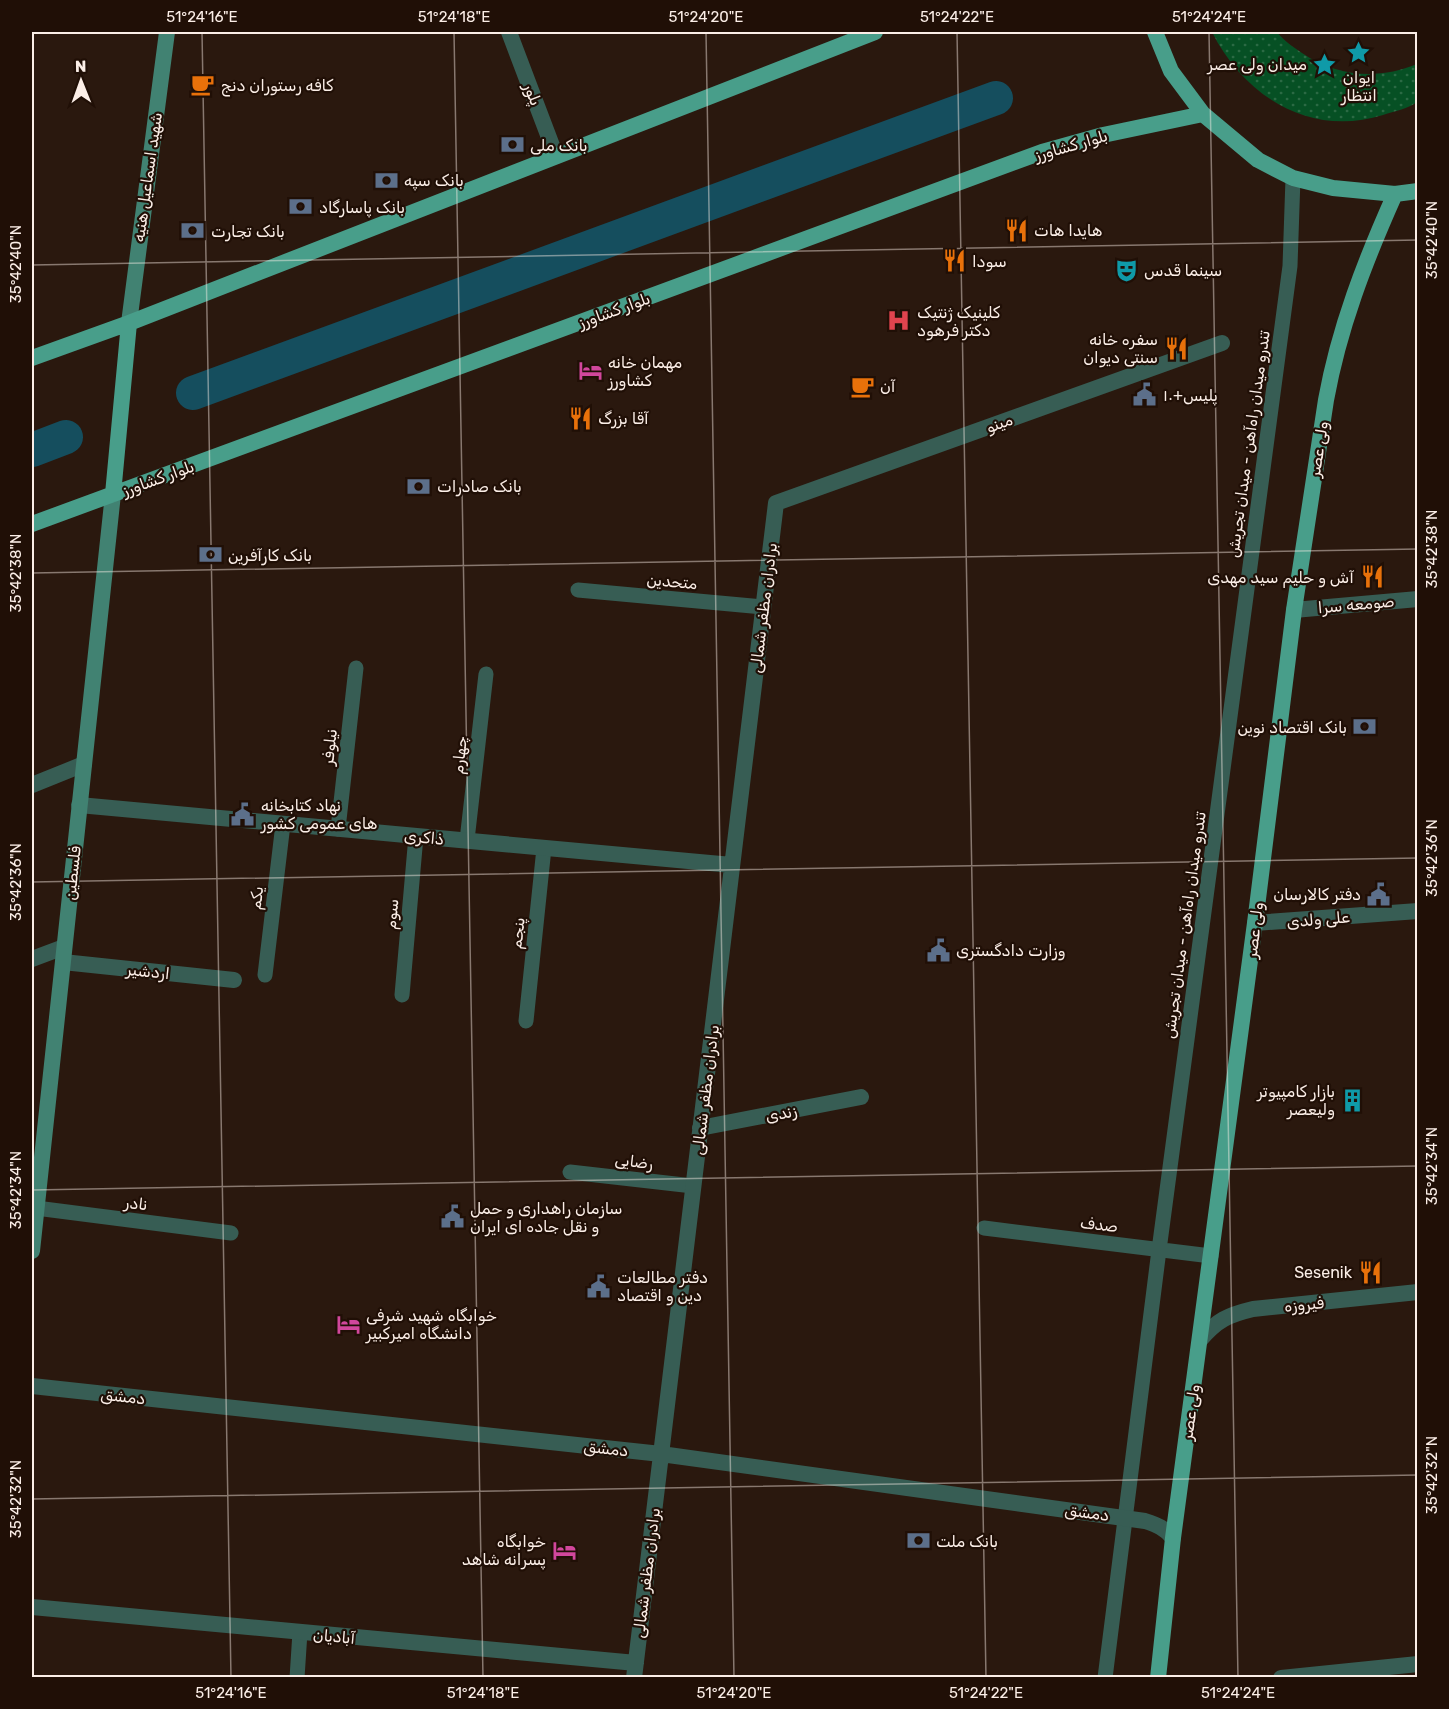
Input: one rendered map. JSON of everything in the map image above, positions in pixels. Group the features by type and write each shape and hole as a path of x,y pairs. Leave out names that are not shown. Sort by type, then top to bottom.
{"main road":[{"name":"شهید اسماعیل هنیه","path":"129,323 167,32"},
{"path":"32,358 129,323 875,32"},
{"path":"1155,32 1171,71 1203,114 1258,160 1293,178 1333,188 1395,194 1418,191"},
{"name":"بلوار کشاورز","path":"32,524 1042,152 1103,135 1203,114"},
{"name":"ولی عصر","path":"1158,1677 1173,1538 1294,610 1331,373 1357,285 1395,194"},
{"path":"113,494 129,323"},
{"name":"فلسطین","path":"32,1251 113,494"}],"street":[{"name":"پلور","path":"509,32 556,156"},
{"name":"مینو","path":"776,503 1222,343"},
{"name":"برادران مظفر شمالی","path":"635,1670 776,503"},
{"name":"صومعه سرا","path":"1294,610 1418,599"},
{"path":"32,785 84,764"},
{"name":"ذاکری","path":"79,805 732,865"},
{"name":"علی ولدی","path":"1255,923 1418,911"},
{"path":"32,959 63,954"},
{"name":"اردشیر","path":"63,954 234,980"},
{"name":"زندی","path":"700,1128 861,1097"},
{"name":"فیروزه","path":"1200,1340 1212,1326 1229,1315 1253,1309 1418,1292"},
{"name":"دمشق","path":"32,1386 661,1454 1125,1518 1159,1525 1173,1538"},
{"name":"آبادیان","path":"32,1608 300,1632 635,1670"},
{"path":"1281,1677 1418,1664"}],"lane":[{"name":"تندرو میدان راه‌آهن - میدان تجریش","path":"1106,1677 1159,1250 1290,266 1293,178"},
{"name":"متحدین","path":"578,590 763,607"},
{"name":"نیلوفر","path":"338,829 356,668"},
{"name":"چهارم","path":"467,840 486,674"},
{"name":"یکم","path":"265,975 283,824"},
{"name":"سوم","path":"402,995 416,836"},
{"name":"پنجم","path":"526,1021 544,848"},
{"name":"رضایی","path":"570,1172 693,1186"},
{"name":"نادر","path":"36,1208 231,1233"},
{"name":"صدف","path":"984,1228 1211,1256"},
{"path":"297,1677 300,1632"}],"green space":[{"name":"میدان ولی عصر","path":"1212,32 1277,32 1292,46 1315,61 1358,74 1388,72 1417,64 1417,102 1396,111 1356,121 1330,121 1305,116 1282,106 1242,75"}],"waterway":[{"path":"193,393 996,98"},
{"path":"32,450 66,437"}],"place":[{"name":"ایوان انتظار","path":"1359,52"},
{"name":"میدان ولی عصر","path":"1325,64"},
{"name":"کافه رستوران دنج","path":"203,85"},
{"name":"بانک ملی","path":"512,145"},
{"name":"بانک سپه","path":"386,180"},
{"name":"بانک پاسارگاد","path":"301,207"},
{"name":"هایدا هات","path":"1016,230"},
{"name":"بانک تجارت","path":"193,231"},
{"name":"سودا","path":"954,261"},
{"name":"سینما قدس","path":"1126,270"},
{"name":"کلینیک ژنتیک دکتر فرهود","path":"899,321"},
{"name":"سفره خانه سنتی دیوان","path":"1176,348"},
{"name":"مهمان خانه كشاورز","path":"590,371"},
{"name":"آن","path":"862,386"},
{"name":"پلیس+۱۰","path":"1145,395"},
{"name":"آقا بزرگ","path":"580,418"},
{"name":"بانک صادرات","path":"419,486"},
{"name":"بانک کارآفرین","path":"210,555"},
{"name":"آش و حلیم سید مهدی","path":"1372,577"},
{"name":"بانک اقتصاد نوین","path":"1365,727"},
{"name":"نهاد کتابخانه های عمومی کشور","path":"243,814"},
{"name":"دفتر کالارسان","path":"1379,894"},
{"name":"وزارت دادگستری","path":"938,950"},
{"name":"بازار کامپیوتر ولیعصر","path":"1353,1100"},
{"name":"سازمان راهداری و حمل و نقل جاده ای ایران","path":"452,1217"},
{"name":"Sesenik","path":"1370,1272"},
{"name":"دفتر مطالعات دین و اقتصاد","path":"599,1286"},
{"name":"خوابگاه شهید شرفی دانشگاه امیرکبیر","path":"348,1324"},
{"name":"بانک ملت","path":"918,1541"},
{"name":"خوابگاه پسرانه شاهد","path":"564,1550"}]}
